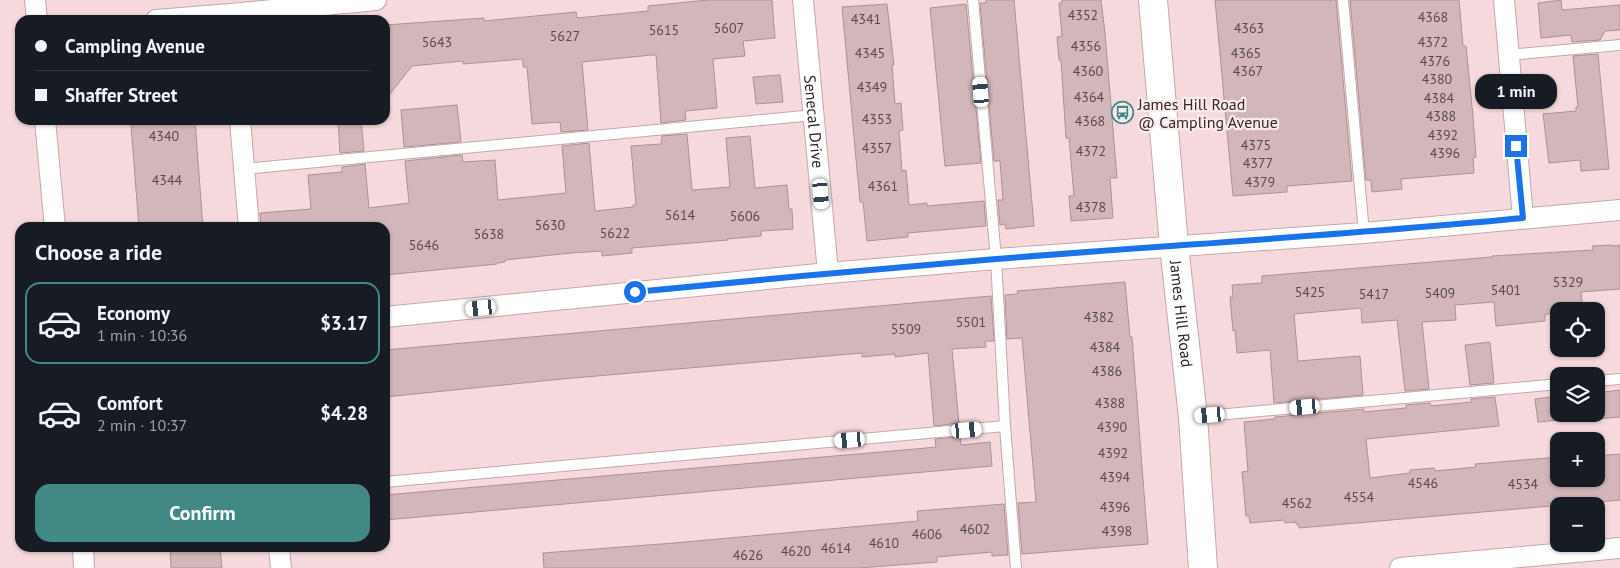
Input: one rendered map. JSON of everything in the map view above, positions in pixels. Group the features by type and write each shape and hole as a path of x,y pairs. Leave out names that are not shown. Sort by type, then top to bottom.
{"street":[{"path":"35,0 36,15"},
{"path":"198,15 376,0"},
{"name":"Senecal Drive","path":"803,0 828,273"},
{"name":"James Hill Road","path":"1153,0 1174,246 1193,417 1203,568"},
{"path":"1504,0 1523,218"},
{"path":"45,125 54,222"},
{"path":"240,125 248,222"},
{"path":"390,317 828,273 1364,233 1620,210"},
{"path":"1400,568 1620,548"},
{"path":"83,552 84,568"},
{"path":"280,552 281,568"}],"lane":[{"path":"973,0 996,259 1005,426 1016,568"},
{"path":"1342,0 1364,233"},
{"path":"1508,55 1620,45"},
{"path":"244,169 814,115"},
{"path":"1605,380 1620,379"},
{"path":"1193,417 1550,385"},
{"path":"390,482 1005,426"}],"building":[{"path":"708,0 772,0 775,38 743,41 745,56 713,59 717,108 685,111 686,120 661,123 656,55 582,62 588,130 561,132 560,122 532,124 527,67 523,67 523,59 463,64 463,61 412,66 390,94 390,25 484,18 484,21 576,12 577,18 648,11 648,6"},
{"path":"986,0 1014,0 1034,226 1006,229 1005,224 1000,225 998,200 1003,200 1000,161 994,161 980,3 986,3"},
{"path":"1062,0 1101,0 1117,178 1110,178 1113,218 1071,221 1069,196 1074,196 1069,138 1066,138 1061,60 1059,60 1057,37 1062,36 1059,3 1062,3"},
{"path":"1215,0 1336,0 1352,181 1287,186 1287,192 1233,196"},
{"path":"1350,0 1459,0 1463,46 1466,46 1473,116 1476,157 1473,158 1474,173 1401,179 1402,189 1372,192 1371,180 1366,180"},
{"path":"1561,0 1562,10 1620,5 1620,30 1605,31 1600,40 1572,42 1571,35 1541,38 1538,3"},
{"path":"887,4 894,65 892,65 895,104 901,103 903,130 899,131 902,171 906,170 909,205 927,203 927,206 984,201 986,226 908,233 908,237 867,241 863,202 860,202 842,7"},
{"path":"966,4 981,163 945,166 930,8"},
{"path":"1598,54 1609,169 1581,171 1580,160 1549,163 1543,114 1576,111 1576,107 1578,107 1573,56"},
{"path":"780,75 783,102 756,104 753,77"},
{"path":"457,105 461,142 404,147 401,110"},
{"path":"131,125 195,125 203,222 139,222"},
{"path":"338,125 361,125 364,151 340,153"},
{"path":"687,134 692,190 730,187 726,138 750,136 755,188 787,185 789,209 792,209 793,229 761,231 761,236 728,240 632,248 632,253 602,256 602,251 571,253 505,260 505,262 497,264 390,275 390,222 261,222 260,213 311,209 308,175 342,172 342,167 365,164 369,208 409,203 405,161 462,155 463,162 495,160 498,200 566,193 562,146 589,143 595,211 633,207 633,205 636,205 631,146 661,144 662,136"},
{"path":"1620,245 1620,289 1581,292 1582,302 1550,302 1550,314 1545,314 1545,321 1496,326 1494,302 1455,305 1456,320 1422,322 1429,389 1405,391 1397,320 1362,323 1361,308 1294,314 1298,361 1360,356 1363,395 1274,403 1270,350 1237,353 1230,297 1233,297 1232,285 1262,283 1262,276 1492,256 1593,250 1592,246"},
{"path":"1125,282 1130,337 1132,337 1148,544 1022,554 1018,503 1036,502 1022,338 1007,339 1005,295 1018,294 1017,291"},
{"path":"991,296 994,341 985,341 986,347 952,349 959,423 934,426 928,353 895,357 895,354 862,357 862,353 562,379 390,396 390,350"},
{"path":"1490,342 1494,383 1470,385 1465,345"},
{"path":"1620,390 1620,417 1605,418 1605,392"},
{"path":"1495,397 1499,426 1366,439 1370,478 1410,473 1410,470 1434,468 1435,471 1476,467 1475,464 1550,458 1550,487 1605,487 1605,455 1620,454 1620,500 1605,501 1605,497 1550,497 1550,506 1299,528 1296,522 1285,523 1284,520 1250,523 1249,516 1246,516 1242,472 1248,471 1244,422 1275,419 1275,417 1364,409 1364,412 1406,408 1406,405 1430,403 1431,406 1472,402 1471,399"},
{"path":"1550,397 1550,421 1538,422 1535,399"},
{"path":"960,437 961,445 990,442 992,466 390,520 390,495 936,447 935,439"},
{"path":"1004,504 1008,555 992,556 992,552 937,557 937,562 859,568 544,568 543,553 918,521 917,511"},
{"path":"170,552 220,552 222,568 171,568"}],"place":[{"name":"James Hill Road @ Campling Avenue","path":"1122,113"}],"route":[{"path":"635,292 828,273 1364,233 1523,218 1516,146"}]}
